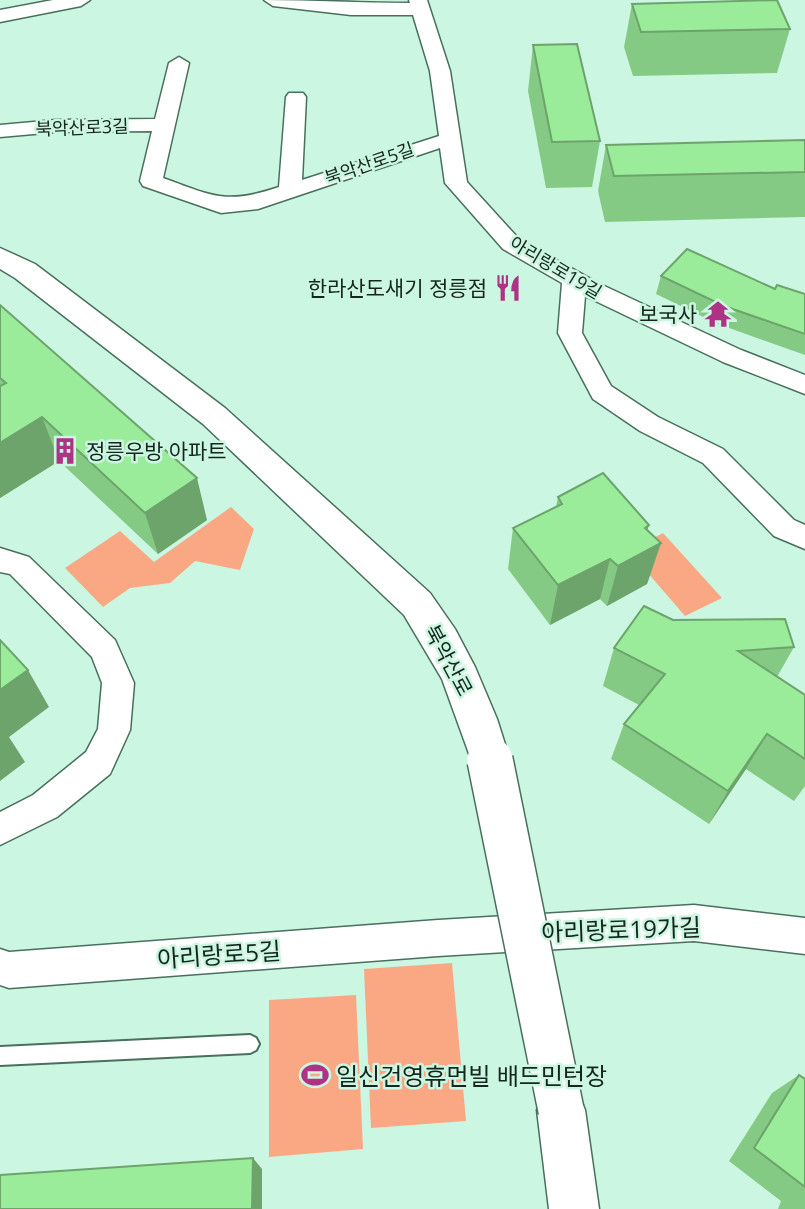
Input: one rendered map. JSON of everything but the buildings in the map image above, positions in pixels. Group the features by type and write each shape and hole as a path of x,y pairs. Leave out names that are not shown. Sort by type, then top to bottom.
{"street":[{"path":"0,16 81,0"},
{"path":"273,0 352,9 420,4"},
{"name":"아리랑로19길","path":"420,4 440,71 456,183 510,244 574,280 732,356 805,386"},
{"name":"북악산로5길","path":"179,63 152,181 221,206 258,202 426,145 450,140"},
{"name":"북악산로5길","path":"290,191 296,97"},
{"name":"북악산로3길","path":"0,131 56,126 164,125"},
{"name":"북악산로","path":"0,257 25,271 214,416 417,604 435,628 479,719 490,760 561,1110 574,1209"},
{"path":"574,280 570,333 602,392 649,424 713,456 784,528 805,538"},
{"path":"0,560 19,565 104,649 118,683 114,730 98,763 44,806 0,829"},
{"name":"아리랑로19가길","path":"438,938 694,923 805,936"},
{"name":"아리랑로5길","path":"0,967 9,970 438,938"}],"lane":[{"path":"0,1056 250,1044"}],"shaded area":[{"path":"231,507 254,529 240,570 195,561 170,583 130,588 103,607 65,568 120,531 154,562"},
{"path":"663,533 722,598 685,616 629,551"},
{"path":"452,963 466,1121 371,1128 364,969"},
{"name":"일신건영휴먼빌 배드민턴장","path":"356,995 363,1149 269,1157 269,1000"}],"place":[{"name":"한라산도새기 정릉점","path":"508,288"},
{"name":"보국사","path":"718,314"},
{"name":"정릉우방 아파트","path":"65,451"},
{"name":"일신건영휴먼빌 배드민턴장","path":"315,1075"}]}
